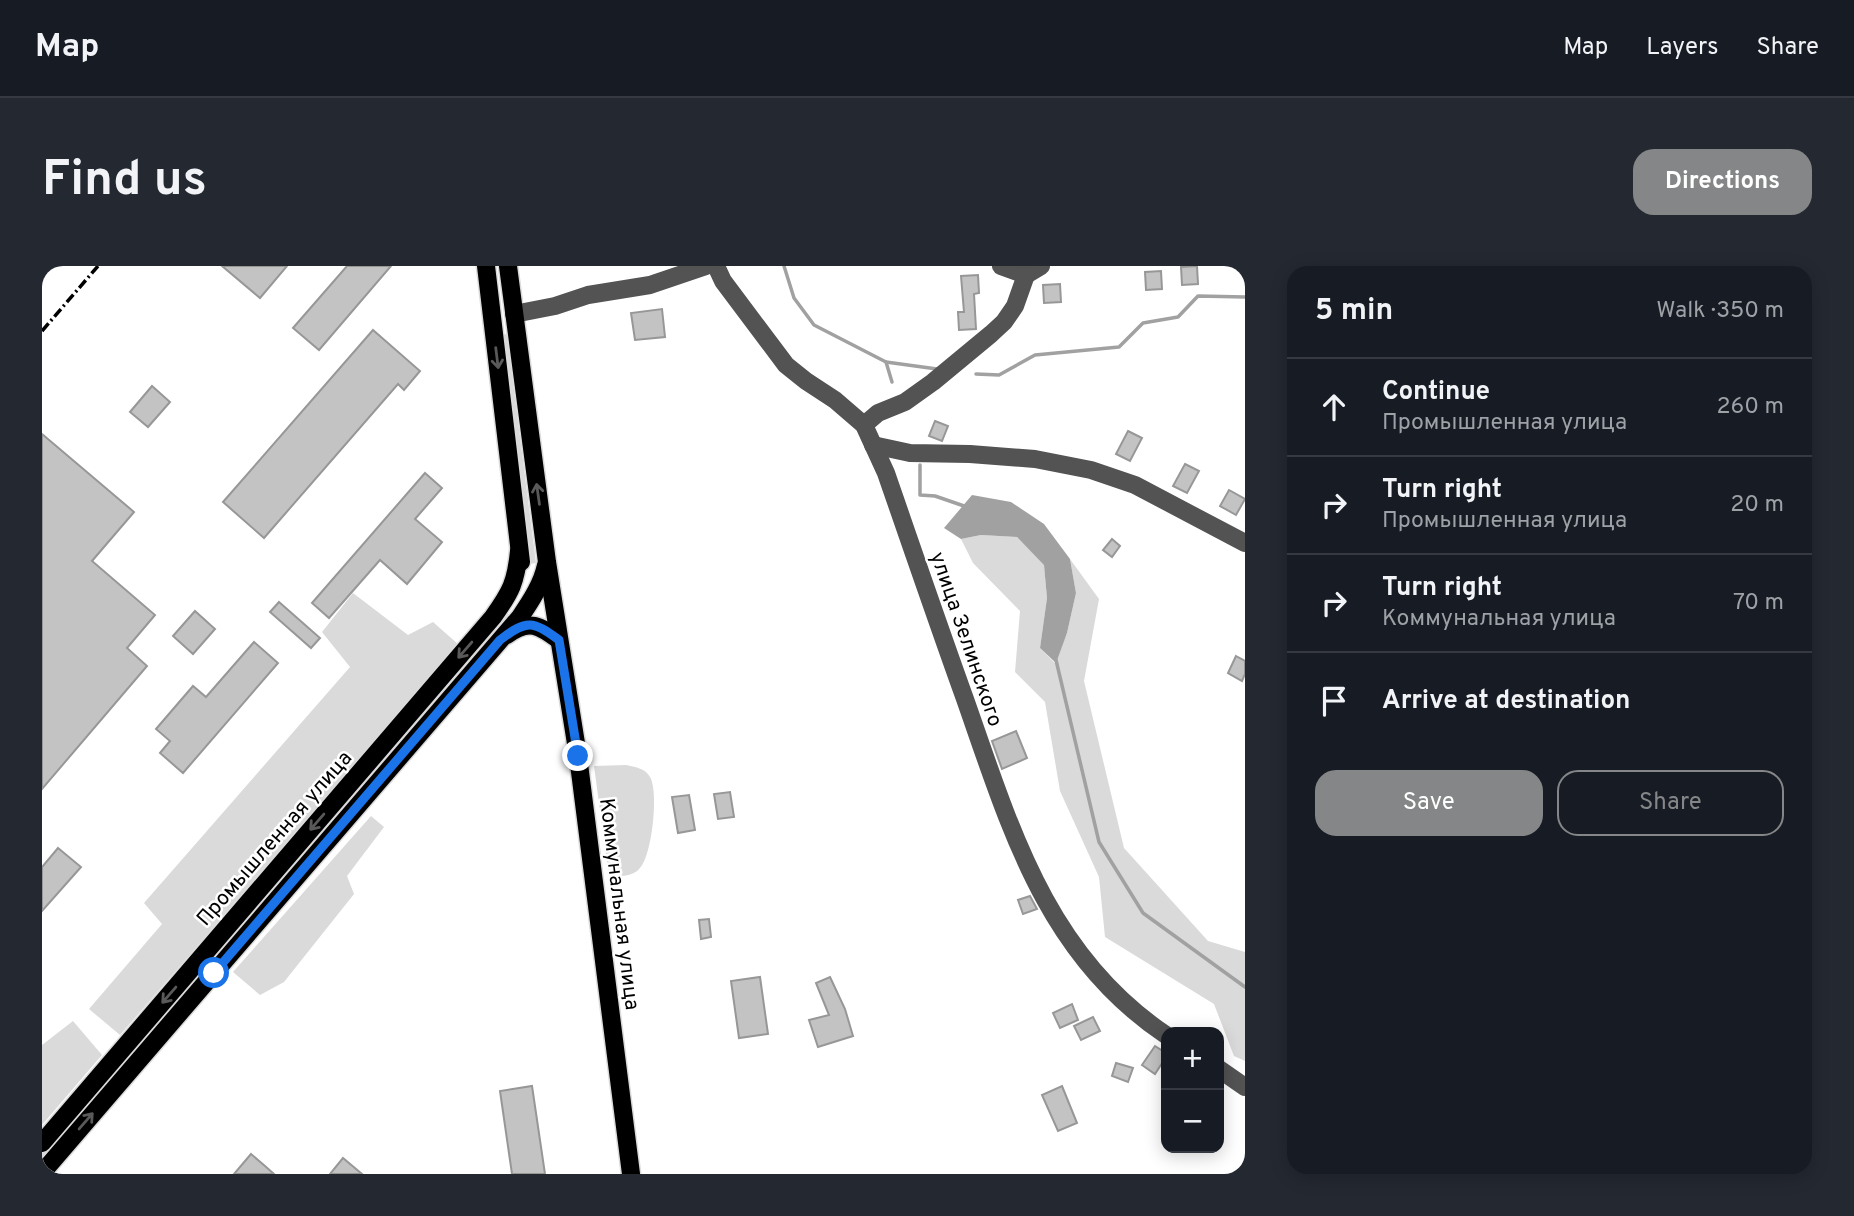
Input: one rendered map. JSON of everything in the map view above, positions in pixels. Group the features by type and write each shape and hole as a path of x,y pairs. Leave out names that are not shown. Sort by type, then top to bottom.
{"main road":[{"name":"Промышленная улица","path":"486,266 524,577 533,599 559,640"},
{"name":"Промышленная улица","path":"508,266 559,640"},
{"path":"492,316 514,314"},
{"name":"Промышленная улица","path":"42,1143 493,617 514,585 519,551"},
{"name":"Промышленная улица","path":"42,1173 500,640 533,599 547,562"},
{"path":"508,597 521,593 533,599"},
{"name":"Промышленная улица","path":"500,640 522,626 532,625 540,627 559,640"},
{"name":"Коммунальная улица","path":"559,640 578,756 631,1174"},
{"path":"199,960 214,973"},
{"path":"120,1053 134,1065"}],"street":[{"path":"514,314 555,306 588,295 650,285 706,266"},
{"name":"улица Зелинского","path":"716,266 723,281 786,365 835,400 864,425 886,473 1006,816 1037,887 1057,923 1114,994 1161,1031"},
{"path":"864,425 878,413 905,402 933,382 1004,322 1033,270 1001,266"},
{"path":"873,445 909,453 1035,459 1091,470 1135,485 1245,543"},
{"path":"1224,1072 1245,1087"}],"shaded area":[{"path":"507,334 536,563 530,564 500,335"},
{"path":"972,495 1011,502 1044,524 1070,559 1076,593 1067,633 1056,663 1040,648 1047,598 1044,565 1017,537 981,535 961,539 944,528"},
{"path":"981,535 1017,537 1044,564 1047,598 1040,648 1055,663 1067,633 1076,593 1070,559 1099,599 1084,681 1124,848 1208,941 1245,952 1245,1061 1234,1056 1214,1004 1105,937 1099,877 1060,791 1045,702 1015,672 1020,611 973,563 961,539"},
{"path":"353,593 408,635 433,622 459,645 120,1035 89,1009 162,924 144,903 350,667 322,632"},
{"path":"508,614 512,615 234,940 228,935 497,622"},
{"path":"626,765 640,768 650,777 653,785 651,838 644,861 637,871 626,876 609,877 594,766"},
{"path":"371,816 384,827 347,876 354,894 284,982 260,995 233,972"},
{"path":"73,1021 102,1055 42,1125 42,1045"},
{"path":"108,1076 113,1080 42,1163 42,1153"}],"building":[{"path":"222,266 287,266 260,298"},
{"path":"347,266 391,266 319,350 293,328"},
{"path":"1197,266 1198,284 1182,285 1181,267"},
{"path":"1161,271 1162,289 1146,290 1145,272"},
{"path":"978,275 979,293 974,294 976,329 959,330 958,312 964,312 961,276"},
{"path":"1060,284 1061,302 1044,303 1043,285"},
{"path":"662,309 665,337 635,340 631,313"},
{"path":"373,330 420,371 404,390 398,384 264,538 223,502"},
{"path":"152,386 170,402 148,427 130,412"},
{"path":"935,421 948,426 942,441 929,436"},
{"path":"1128,431 1142,438 1130,461 1116,454"},
{"path":"42,434 134,512 92,561 155,615 127,648 147,666 42,789"},
{"path":"1185,464 1199,471 1187,493 1173,486"},
{"path":"425,473 442,488 415,519 442,542 407,584 380,560 329,618 312,603"},
{"path":"1229,490 1245,499 1236,515 1220,506"},
{"path":"1112,539 1120,546 1112,557 1103,550"},
{"path":"279,602 320,638 311,648 270,612"},
{"path":"195,611 215,629 193,654 173,636"},
{"path":"254,642 278,663 183,773 160,753 170,741 156,729 193,686 206,697"},
{"path":"1236,656 1245,661 1242,681 1228,673"},
{"path":"1016,731 1027,758 1002,769 992,741"},
{"path":"730,792 734,817 718,819 714,794"},
{"path":"689,795 695,830 678,833 672,797"},
{"path":"58,848 81,867 42,911 42,867"},
{"path":"1030,896 1037,909 1023,914 1018,900"},
{"path":"709,919 711,937 701,939 699,920"},
{"path":"760,977 768,1034 739,1038 731,981"},
{"path":"830,977 845,1009 853,1036 818,1047 809,1020 829,1015 816,983"},
{"path":"1072,1004 1078,1020 1060,1028 1053,1013"},
{"path":"1093,1017 1100,1031 1081,1040 1074,1026"},
{"path":"1155,1046 1161,1050 1161,1065 1155,1074 1142,1065"},
{"path":"1116,1063 1133,1068 1128,1082 1112,1076"},
{"path":"532,1086 545,1174 512,1174 500,1091"},
{"path":"1062,1086 1077,1123 1058,1131 1042,1095"},
{"path":"251,1154 265,1166 274,1174 234,1174"},
{"path":"343,1158 362,1174 330,1174"}],"waterway":[{"path":"784,266 794,298 814,325 886,362 937,369"},
{"path":"976,374 999,375 1035,355 1119,347 1143,323 1178,317 1198,296 1245,297"},
{"path":"886,362 892,382"},
{"path":"920,465 920,495 935,496 967,507"},
{"path":"1056,660 1099,842 1143,913 1245,987"}],"railway":[{"path":"42,331 98,266"}],"route":[{"path":"214,973 500,640 522,626 540,627 559,640 578,756"}]}
